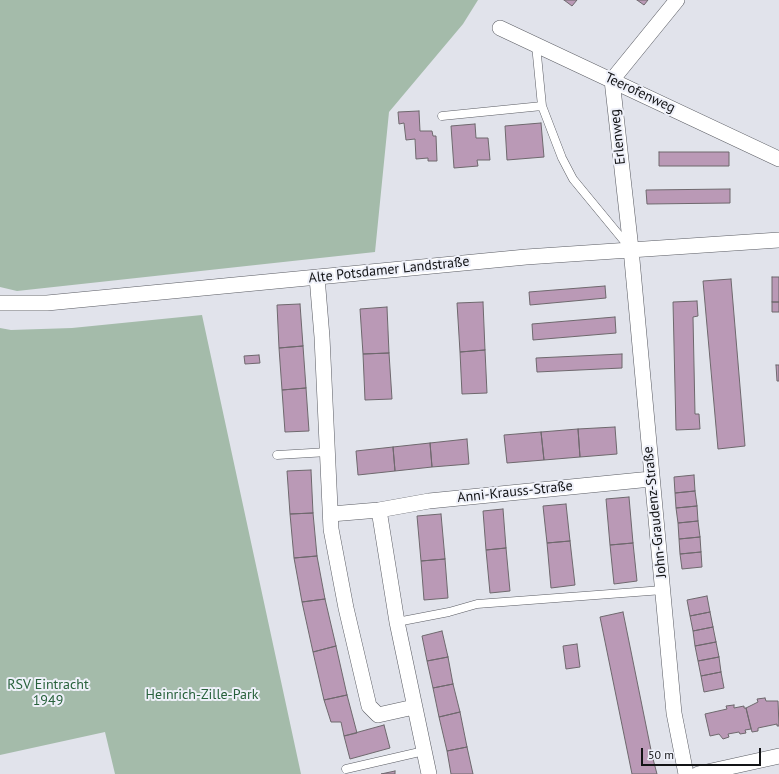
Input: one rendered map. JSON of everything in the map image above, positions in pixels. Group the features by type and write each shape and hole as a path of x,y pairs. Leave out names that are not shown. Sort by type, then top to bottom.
{"street":[{"path":"612,80 677,0"},
{"name":"Teerofenweg","path":"500,28 779,159"},
{"name":"Erlenweg","path":"612,80 630,249"},
{"name":"Alte Potsdamer Landstraße","path":"0,303 47,303 518,257 779,240"},
{"name":"John-Graudenz-Straße","path":"630,249 674,713 686,774"},
{"path":"316,277 322,337 331,514 330,529 369,706 378,715 414,707"},
{"name":"Anni-Krauss-Straße","path":"331,514 379,510 429,501 651,479"},
{"path":"379,510 397,622 429,774"},
{"path":"698,774 779,756"}],"lane":[{"path":"536,45 542,106 562,158 573,179 630,249"},
{"path":"442,116 542,106"},
{"path":"277,455 328,452"},
{"path":"397,622 449,612 477,604 663,590"},
{"path":"346,769 424,751"}],"green space":[{"path":"0,0 478,0 463,24 389,112 375,252 17,291 0,287"},
{"path":"202,315 301,774 115,774 105,732 0,755 0,328 11,330 72,328"}],"building":[{"path":"564,0 577,0 572,6"},
{"path":"637,0 648,0 644,5"},
{"path":"419,111 420,131 432,131 433,136 436,136 437,161 428,161 428,158 416,159 415,139 406,140 404,123 399,124 398,112"},
{"path":"541,123 544,157 507,160 505,126"},
{"path":"475,124 476,138 488,138 490,160 477,160 478,166 454,168 451,126"},
{"path":"659,152 729,152 729,166 659,166"},
{"path":"730,189 730,203 647,204 646,190"},
{"path":"772,277 779,277 779,302 772,302"},
{"path":"731,279 745,446 718,449 703,281"},
{"path":"605,286 606,298 530,305 529,292"},
{"path":"697,301 698,316 693,317 695,414 699,414 700,429 676,430 673,302"},
{"path":"483,302 485,350 460,352 457,303"},
{"path":"772,302 779,302 779,312 772,312"},
{"path":"300,304 303,346 279,348 277,305"},
{"path":"387,307 389,353 363,354 360,309"},
{"path":"615,317 616,333 533,340 532,324"},
{"path":"303,346 306,388 282,390 279,348"},
{"path":"485,350 487,393 462,394 460,352"},
{"path":"389,353 392,399 365,400 363,354"},
{"path":"622,354 622,368 537,372 536,358"},
{"path":"259,355 260,363 245,364 244,356"},
{"path":"776,365 779,365 779,381 777,381"},
{"path":"306,388 309,431 285,432 282,390"},
{"path":"615,427 617,454 580,457 578,429"},
{"path":"578,429 580,457 544,460 541,432"},
{"path":"541,432 544,460 507,463 504,435"},
{"path":"467,439 469,464 432,467 430,443"},
{"path":"430,443 432,467 395,471 393,447"},
{"path":"393,447 395,471 358,475 356,451"},
{"path":"311,470 313,513 290,514 287,471"},
{"path":"694,475 695,491 675,493 674,477"},
{"path":"695,491 697,506 676,508 675,493"},
{"path":"629,497 633,543 610,545 606,499"},
{"path":"566,504 570,541 547,543 543,506"},
{"path":"697,506 698,521 678,523 676,508"},
{"path":"503,509 506,548 486,550 483,511"},
{"path":"313,513 317,556 294,558 290,514"},
{"path":"441,514 445,559 421,561 417,516"},
{"path":"698,521 700,537 679,539 678,523"},
{"path":"700,537 701,552 680,554 679,539"},
{"path":"570,541 575,585 551,588 547,543"},
{"path":"633,543 637,581 614,584 610,545"},
{"path":"506,548 510,591 490,593 486,550"},
{"path":"701,552 702,567 682,569 680,554"},
{"path":"317,556 325,599 302,602 294,558"},
{"path":"445,559 448,598 424,600 421,561"},
{"path":"707,596 710,612 690,616 687,600"},
{"path":"325,599 336,646 313,652 302,602"},
{"path":"623,612 657,774 632,774 600,617"},
{"path":"710,612 713,627 693,631 690,616"},
{"path":"713,627 716,642 695,646 693,631"},
{"path":"442,631 448,657 427,661 422,636"},
{"path":"716,642 719,657 698,661 695,646"},
{"path":"577,644 580,667 566,669 563,646"},
{"path":"336,646 347,695 324,700 313,652"},
{"path":"448,657 453,684 433,688 427,661"},
{"path":"719,657 721,672 701,676 698,661"},
{"path":"721,672 724,688 704,692 701,676"},
{"path":"453,684 460,712 439,717 433,688"},
{"path":"347,695 357,733 344,736 341,722 331,722 324,700"},
{"path":"765,698 766,701 778,701 779,726 777,726 777,724 758,728 758,731 752,732 746,708 758,702 757,699"},
{"path":"734,705 734,708 744,706 744,708 746,708 751,729 745,730 746,733 740,734 739,732 728,734 729,737 723,739 719,734 710,736 705,714 727,709 726,706"},
{"path":"460,712 467,747 447,751 439,717"},
{"path":"384,725 390,748 350,759 344,736"},
{"path":"467,747 473,774 451,774 447,751"},
{"path":"395,771 395,774 381,774"}],"park label":[{"name":"RSV Eintracht 1949","path":"48,694"},
{"name":"Heinrich-Zille-Park","path":"202,695"}]}
